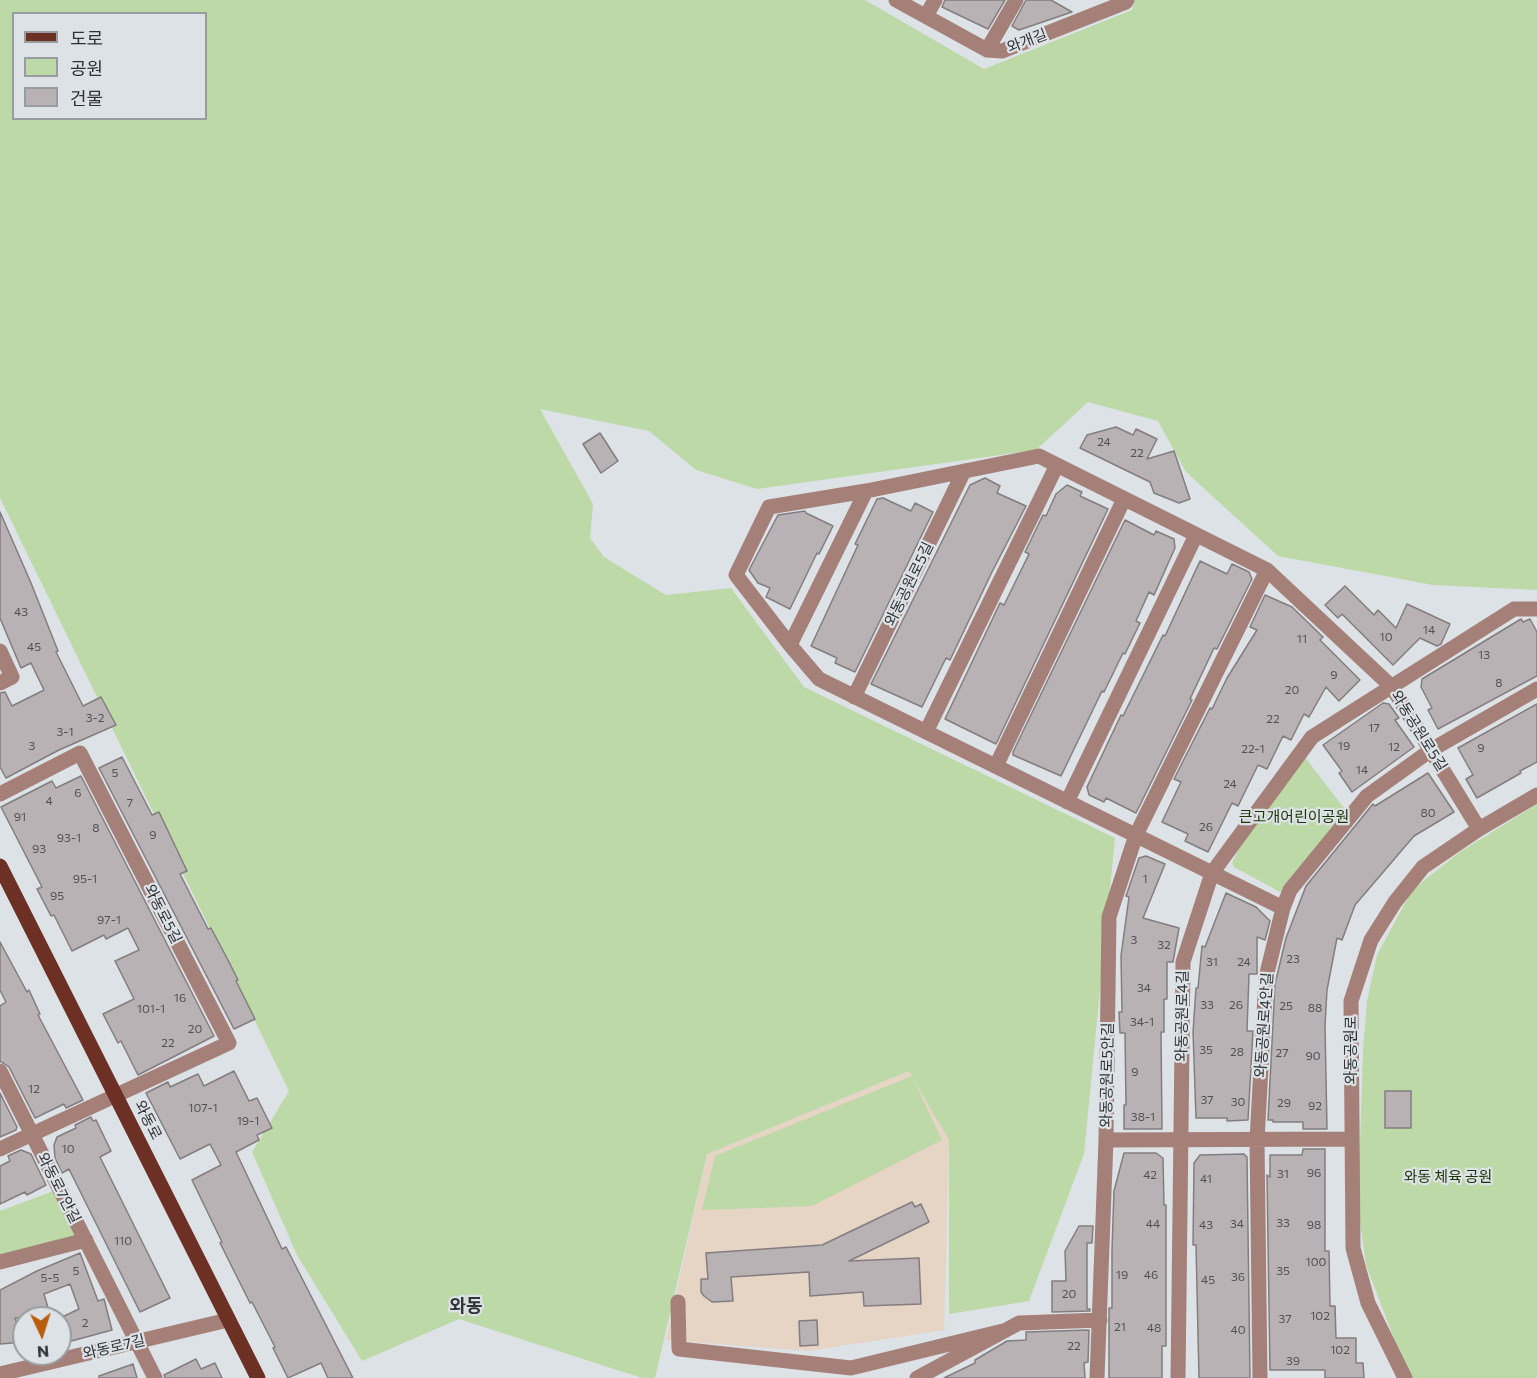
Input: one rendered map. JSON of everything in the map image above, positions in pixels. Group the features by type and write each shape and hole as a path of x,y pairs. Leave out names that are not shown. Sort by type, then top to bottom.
{"main road":[{"name":"와동로","path":"2,876 258,1378"}],"street":[{"name":"와개길","path":"896,0 987,50 1002,51 1127,0"},
{"path":"926,16 935,0"},
{"path":"987,50 1016,0"},
{"name":"와동공원로5길","path":"1282,908 819,679 736,575 769,507 866,491 1039,456 1267,570 1392,687 1479,829"},
{"path":"926,732 1057,465"},
{"name":"와동공원로5길","path":"854,697 964,471"},
{"path":"790,645 866,491"},
{"path":"996,766 1124,499"},
{"path":"1067,802 1196,535"},
{"path":"1136,836 1267,570"},
{"name":"와동공원로4길","path":"1178,1378 1183,962 1212,873 1312,737 1514,609 1537,609"},
{"path":"0,651 12,678 0,682"},
{"name":"와동공원로4안길","path":"1260,1378 1257,1140 1266,977 1282,908 1290,890 1367,796 1431,750 1537,689"},
{"name":"와동로5길","path":"0,794 80,753 229,1043 116,1096"},
{"name":"와동공원로","path":"1405,1378 1368,1303 1353,1248 1351,1001 1371,940 1395,902 1423,867 1479,829 1537,795"},
{"name":"와동공원로5안길","path":"1097,1378 1106,1140 1109,917 1136,836"},
{"name":"와동로7안길","path":"0,1071 155,1378"},
{"path":"32,1136 116,1096"},
{"name":"와동로7안길","path":"0,1149 32,1136"},
{"path":"1106,1140 1352,1139"},
{"name":"와동로7안길","path":"0,1262 86,1240"},
{"path":"678,1302 679,1349 850,1368 1003,1331"},
{"name":"와동로7길","path":"0,1374 228,1320"},
{"path":"917,1378 1019,1323 1100,1320"}],"shaded area":[{"path":"909,1071 949,1140 944,1330 808,1351 666,1340 707,1154"}],"green space":[{"path":"0,0 865,0 984,69 1132,10 1135,0 1537,0 1537,590 1433,585 1278,556 1186,472 1158,421 1088,402 1036,450 757,489 696,470 649,431 540,409 593,504 590,538 604,557 666,595 731,588 804,687 1115,838 1084,1154 1029,1301 949,1314 949,1140 912,1077 942,1140 812,1206 702,1210 715,1156 912,1076 909,1071 707,1154 655,1378 642,1378 459,1319 362,1361 297,1255 252,1152 289,1091 0,498"},
{"name":"큰고개어린이공원","path":"1304,756 1347,812 1332,827 1285,891 1280,892 1234,867 1232,863 1266,793"},
{"name":"와동 체육 공원","path":"1537,804 1537,1378 1409,1378 1366,1265 1358,1207 1363,1050 1367,1001 1377,955 1412,890 1460,852"},
{"path":"56,1190 80,1236 0,1258 0,1211"}],"building":[{"path":"945,0 1005,0 988,29 942,7"},
{"path":"1026,0 1051,0 1072,12 1019,30 1012,26"},
{"path":"1116,427 1133,435 1136,429 1157,439 1147,459 1174,451 1190,499 1179,503 1154,493 1150,482 1080,448 1087,435"},
{"path":"600,433 618,461 601,473 583,444"},
{"path":"985,478 1000,486 997,493 1026,506 950,660 946,658 922,707 871,684 970,485"},
{"path":"1067,485 1082,492 1080,496 1108,509 996,744 945,719 1000,603 1004,605 1029,554 1025,552 1043,515 1046,516 1056,494"},
{"path":"883,498 911,511 915,503 933,512 855,672 835,663 837,658 811,646 858,545 855,544 877,499"},
{"path":"805,511 833,526 790,609 766,597 770,588 758,583 749,570 778,515"},
{"path":"0,512 31,583 58,651 56,652 83,706 101,697 116,725 59,750 6,778 0,767 0,693 5,692 12,706 44,690 31,663 21,668 0,618"},
{"path":"1125,520 1154,535 1156,531 1174,539 1175,548 1154,595 1149,592 1136,621 1140,623 1104,692 1102,691 1061,776 1013,755 1013,752"},
{"path":"1200,561 1227,574 1232,564 1249,572 1252,579 1217,649 1214,648 1190,699 1192,700 1136,813 1106,798 1104,802 1089,795 1087,787 1121,715 1123,716 1163,635 1165,636"},
{"path":"1345,586 1374,615 1378,610 1396,628 1407,604 1450,624 1441,644 1437,646 1420,638 1393,665 1342,614 1338,618 1325,605"},
{"path":"1265,595 1292,607 1323,637 1320,640 1360,680 1339,701 1326,687 1309,717 1304,714 1291,740 1283,736 1267,769 1258,765 1238,806 1232,803 1208,852 1185,841 1188,834 1162,822 1181,782 1174,779 1210,708 1212,709 1227,678 1257,630 1250,627"},
{"path":"1521,619 1523,622 1530,619 1537,632 1537,676 1438,729 1428,710 1432,708 1421,687 1422,679"},
{"path":"1383,703 1389,704 1399,718 1395,720 1414,747 1352,792 1339,773 1342,771 1323,745"},
{"path":"1537,704 1537,762 1477,798 1466,779 1473,775 1458,748"},
{"path":"122,757 152,815 159,812 187,871 180,874 208,929 211,928 229,962 255,1019 234,1029 99,768"},
{"path":"1428,773 1454,812 1414,836 1355,905 1342,940 1337,938 1327,990 1325,1025 1327,1129 1303,1129 1303,1122 1268,1120 1275,984 1286,938 1306,886 1373,804 1375,806"},
{"path":"81,776 214,1036 138,1075 121,1041 118,1043 103,1014 134,999 115,961 139,950 128,928 106,939 104,935 72,951 54,915 51,916 37,889 42,887 1,807 52,781 56,788"},
{"path":"1146,856 1165,864 1143,918 1179,928 1173,962 1167,962 1167,999 1164,999 1164,1032 1161,1032 1162,1129 1124,1129 1125,1033 1120,1033 1119,1012 1122,1012 1121,956 1129,897 1126,896 1139,858"},
{"path":"1226,893 1256,907 1270,921 1265,940 1257,937 1257,974 1249,974 1247,1031 1253,1031 1248,1120 1227,1121 1227,1118 1196,1118 1193,1032 1196,988 1198,988 1202,946 1205,947"},
{"path":"0,942 27,992 29,990 40,1014 38,1015 83,1100 66,1108 64,1104 35,1118 9,1067 0,1061 0,1006 6,1002 0,990"},
{"path":"234,1071 249,1101 257,1098 272,1128 257,1135 259,1140 236,1152 282,1249 286,1247 353,1378 328,1378 321,1363 288,1378 273,1348 275,1347 220,1243 222,1242 192,1180 221,1165 210,1144 180,1159 146,1093 168,1082 170,1087 198,1074 204,1086"},
{"path":"1385,1091 1411,1091 1411,1128 1385,1128"},
{"path":"0,1093 17,1127 16,1130 0,1137"},
{"path":"91,1117 93,1121 96,1120 111,1151 100,1157 170,1298 140,1312 69,1169 62,1173 55,1158 54,1145 57,1137 76,1128 75,1125"},
{"path":"1303,1149 1325,1149 1325,1251 1329,1251 1330,1306 1335,1306 1336,1338 1356,1338 1356,1363 1363,1363 1364,1378 1325,1378 1325,1370 1270,1370 1267,1175 1270,1177 1270,1155 1302,1155"},
{"path":"21,1150 31,1154 46,1185 27,1195 25,1192 0,1204 0,1166 10,1161 8,1156"},
{"path":"1124,1153 1156,1153 1163,1158 1164,1205 1166,1205 1166,1346 1162,1346 1162,1378 1109,1378 1109,1308 1112,1308 1114,1191"},
{"path":"1244,1154 1247,1157 1250,1378 1199,1378 1196,1245 1193,1245 1194,1163 1200,1155"},
{"path":"912,1202 915,1207 921,1204 929,1222 849,1261 919,1258 921,1304 864,1306 863,1292 810,1296 809,1272 731,1277 733,1301 712,1302 701,1292 701,1279 708,1279 706,1253 822,1245"},
{"path":"1079,1226 1093,1226 1092,1243 1087,1243 1087,1309 1090,1311 1052,1312 1052,1281 1066,1281 1065,1251"},
{"path":"80,1253 98,1301 104,1299 112,1330 72,1341 72,1312 79,1309 70,1284 44,1294 48,1306 12,1306 12,1343 0,1344 0,1290"},
{"path":"817,1320 818,1345 800,1346 799,1321"},
{"path":"1089,1330 1088,1362 1084,1363 1085,1378 944,1378 975,1363 975,1360 1007,1341 1026,1340 1026,1332"},
{"path":"196,1359 201,1369 215,1363 222,1378 165,1378 164,1375"},
{"path":"133,1364 137,1378 99,1378 99,1376"}],"district":[{"name":"와동","path":"466,1306"}]}
